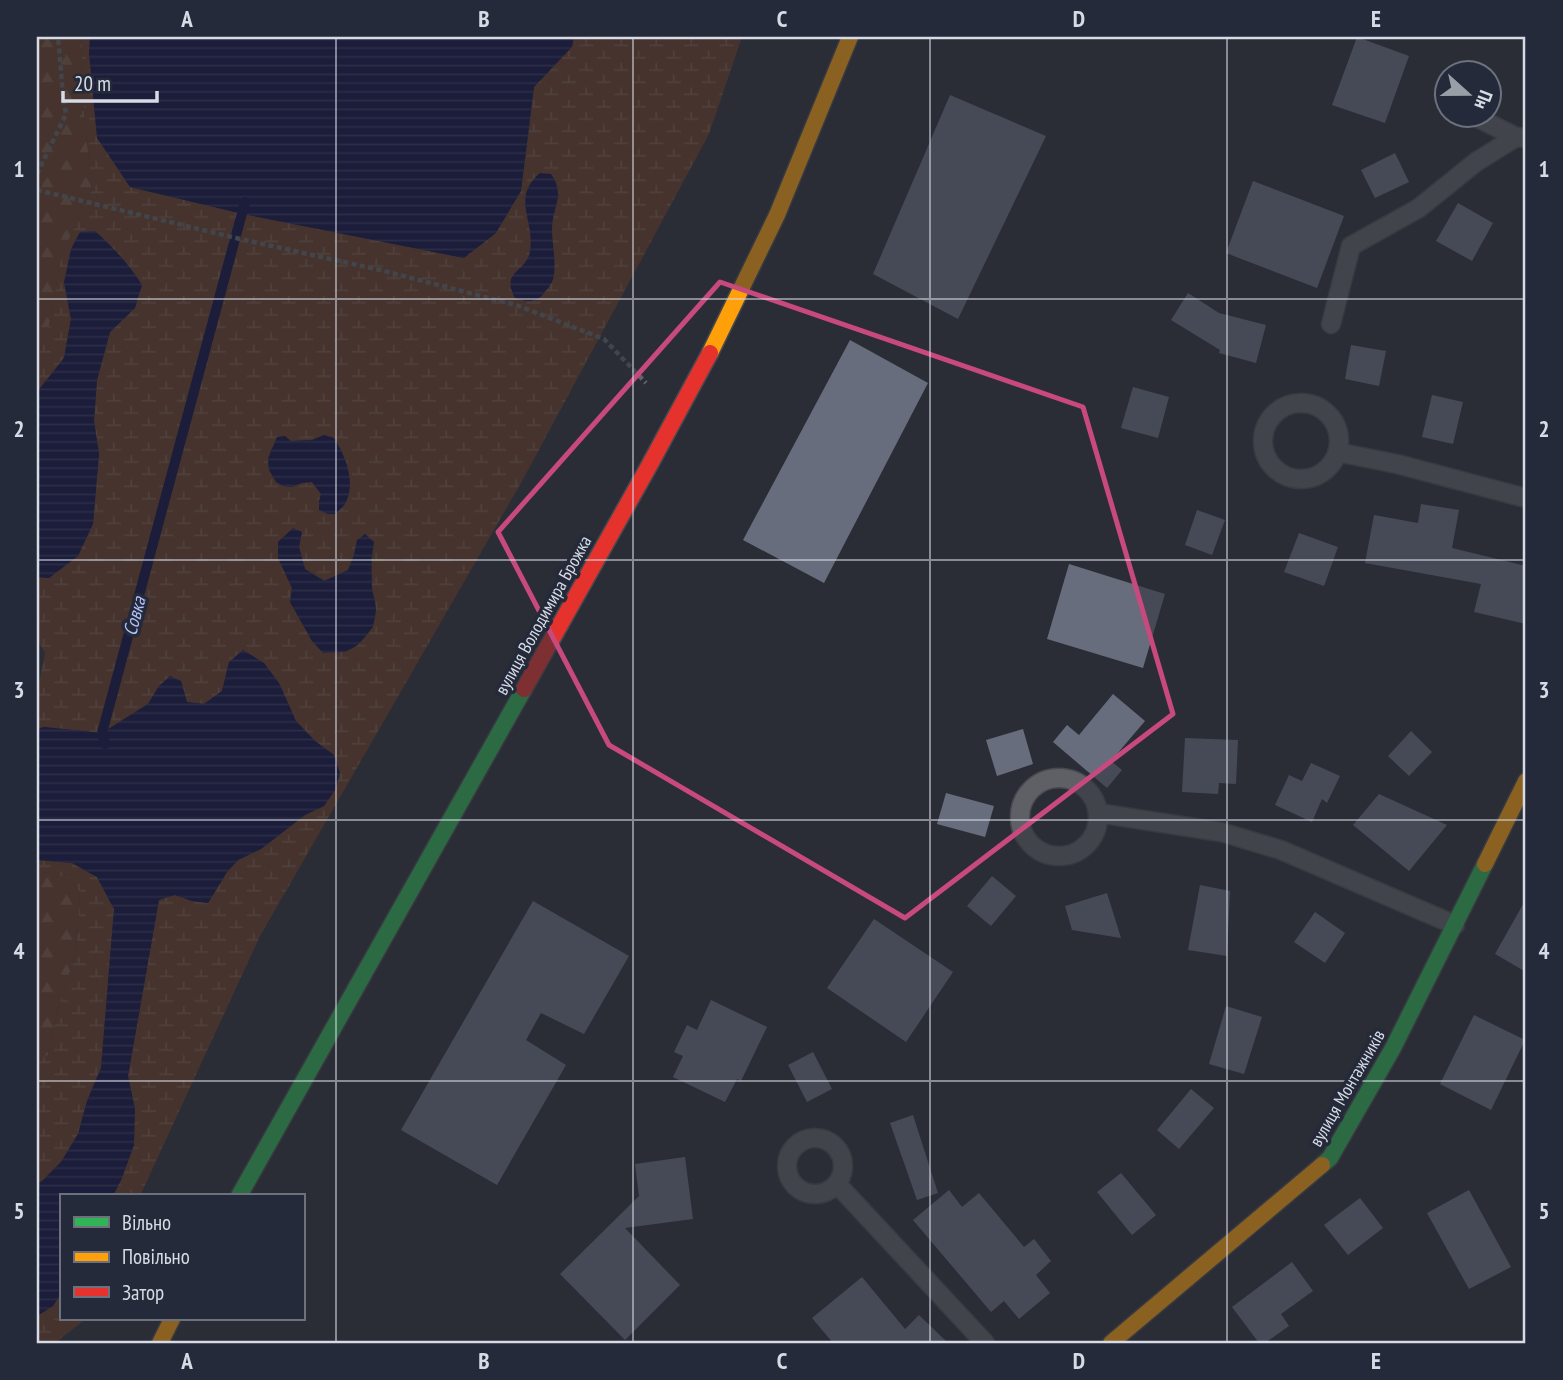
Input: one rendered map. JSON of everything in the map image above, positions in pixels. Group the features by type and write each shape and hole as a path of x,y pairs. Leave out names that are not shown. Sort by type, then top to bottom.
{"main road":[{"name":"вулиця Володимира Брожка","path":"240,1194 649,466 718,337 777,215 850,37"},
{"name":"вулиця Монтажників","path":"1111,1343 1330,1158 1393,1048 1526,781"},
{"path":"160,1343 172,1320"}],"lane":[{"path":"1504,130 1521,138"},
{"path":"1331,324 1351,246 1419,208 1476,162 1521,138"},
{"path":"1312,404 1331,417 1337,427 1338,452 1332,463 1322,472 1310,478 1298,479 1285,475 1267,457 1265,431 1270,419 1288,405 1312,404"},
{"path":"1338,452 1397,464 1526,498"},
{"path":"1066,779 1078,783 1087,791 1095,801 1098,813 1092,839 1071,855 1057,856 1044,853 1033,846 1024,835 1020,811 1024,799 1042,782 1066,779"},
{"path":"1098,813 1221,832 1281,850 1455,925"},
{"path":"837,1184 985,1343"}],"path":[{"path":"37,174 66,114 58,37"},
{"path":"37,190 516,304 604,339 646,383"}],"highlighted area":[{"path":"720,282 1083,407 1173,714 905,918 609,745 498,532"}],"green space":[{"path":"37,37 82,37 81,84 92,189 61,257 47,339 37,356"},
{"path":"82,37 90,37 89,54 130,187 243,214 464,258 521,191 534,87 571,47 574,37 742,37 709,134 521,483 260,936 141,1194 114,1194 122,1178 135,1109 128,1076 159,899 175,895 208,903 227,872 238,860 261,849 305,815 324,806 334,755 315,741 296,721 279,683 229,662 222,691 204,704 187,702 181,681 159,686 148,704 102,733 44,727 37,729 37,693 45,653 37,639 37,577 49,578 93,524 99,454 94,421 97,380 110,332 135,308 64,282 71,319 64,358 37,392 37,356 47,339 61,257 92,189 81,84","holes":["540,173 559,195 552,216 553,280 511,278 528,260 532,246 525,205 530,184","324,435 328,514 319,502 321,494 312,482 291,487 269,470 268,459 272,447 291,441 312,440","293,529 302,532 299,547 305,569 325,581 348,570 357,540 374,542 374,623 367,635 345,652 312,641 290,602 292,588 278,558 278,542"]},
{"path":"37,860 72,863 97,877 114,909 101,1068 87,1101 78,1134 61,1162 37,1184 37,1062 48,1055 57,1012 76,953 80,892 67,878 37,870"},
{"path":"37,870 67,878 80,892 76,953 57,1012 48,1055 37,1062"},
{"path":"60,1295 60,1320 84,1320 55,1343 37,1343 37,1316 53,1306"}],"shaded area":[{"path":"90,37 574,37 572,47 534,87 521,191 496,233 464,258 243,214 130,187 97,138 89,54"},
{"path":"540,173 551,174 558,195 552,230 554,273 552,283 541,296 527,301 515,298 511,282 530,251 530,229 525,200 531,182"},
{"path":"95,231 120,256 142,285 135,308 110,332 97,380 94,421 99,454 93,524 78,556 49,578 37,577 37,392 64,358 71,319 64,282 71,249 80,232"},
{"path":"324,435 334,438 342,452 349,477 346,502 335,514 319,510 321,494 312,482 292,487 283,486 276,482 269,470 268,459 277,437 285,436 291,441 312,440"},
{"path":"293,528 302,532 299,547 305,569 324,581 348,570 357,540 365,534 374,542 371,559 376,609 373,627 358,645 345,652 323,653 312,641 290,602 292,588 278,558 278,542"},
{"path":"243,650 264,663 279,683 296,721 315,741 334,755 340,773 335,790 324,806 305,815 261,849 238,860 227,872 208,903 175,895 159,900 128,1076 135,1109 134,1145 114,1194 60,1194 60,1295 53,1306 37,1316 37,1184 61,1162 78,1134 87,1101 101,1068 114,909 97,877 72,863 37,860 37,729 44,727 102,733 148,704 159,686 170,676 181,681 187,702 204,704 222,691 229,662"}],"building":[{"path":"1357,37 1409,56 1385,123 1332,105"},
{"path":"950,95 1046,136 958,319 873,274"},
{"path":"1395,153 1409,182 1375,198 1361,170"},
{"path":"1253,181 1344,216 1317,288 1226,253"},
{"path":"1458,203 1493,223 1472,261 1436,241"},
{"path":"1188,293 1219,313 1266,325 1256,363 1219,353 1220,350 1171,320"},
{"path":"850,340 928,383 824,583 743,540"},
{"path":"1351,345 1386,351 1379,386 1345,379"},
{"path":"1133,387 1169,397 1158,438 1121,428"},
{"path":"1432,395 1463,402 1453,444 1422,437"},
{"path":"1421,504 1459,510 1452,548 1526,566 1526,624 1474,612 1481,584 1365,563 1374,515 1418,523"},
{"path":"1197,510 1225,520 1212,555 1185,545"},
{"path":"1299,533 1338,547 1324,586 1284,572"},
{"path":"1069,564 1165,594 1143,668 1047,639"},
{"path":"1113,694 1145,721 1111,761 1122,770 1107,788 1053,742 1067,725 1079,735"},
{"path":"1023,729 1033,764 997,776 986,740"},
{"path":"1411,731 1432,752 1409,776 1388,756"},
{"path":"1185,738 1238,740 1236,784 1219,783 1218,794 1182,792"},
{"path":"1311,763 1340,776 1327,803 1322,799 1312,822 1275,805 1289,775 1302,781"},
{"path":"946,793 994,806 985,837 937,824"},
{"path":"1379,794 1447,825 1409,871 1353,825"},
{"path":"992,876 1016,896 991,926 967,906"},
{"path":"1200,885 1230,891 1227,956 1188,950"},
{"path":"1107,893 1121,938 1072,930 1065,906"},
{"path":"1526,899 1526,972 1495,954"},
{"path":"533,901 629,956 584,1034 541,1013 526,1040 566,1065 497,1185 401,1130"},
{"path":"1315,912 1345,933 1325,963 1294,942"},
{"path":"874,919 953,972 906,1042 827,988"},
{"path":"711,1000 767,1027 741,1081 737,1079 725,1102 673,1077 683,1056 674,1052 687,1025 697,1030"},
{"path":"1226,1006 1262,1017 1244,1074 1209,1064"},
{"path":"1474,1015 1525,1040 1491,1110 1440,1084"},
{"path":"813,1052 832,1089 807,1102 788,1065"},
{"path":"1191,1089 1214,1108 1179,1149 1157,1130"},
{"path":"913,1115 938,1193 917,1200 890,1123"},
{"path":"685,1157 693,1219 625,1228 680,1285 625,1340 560,1274 639,1196 635,1164"},
{"path":"1121,1173 1156,1215 1132,1235 1097,1192"},
{"path":"949,1190 962,1207 979,1193 1024,1247 1034,1239 1051,1261 1036,1275 1050,1293 1019,1319 1004,1301 991,1312 913,1220"},
{"path":"1469,1190 1511,1267 1469,1289 1427,1213"},
{"path":"1360,1198 1383,1228 1348,1255 1324,1225"},
{"path":"1292,1262 1313,1291 1281,1314 1289,1326 1265,1343 1259,1343 1232,1307"},
{"path":"862,1277 905,1329 919,1315 948,1343 833,1343 812,1318"}],"waterway":[{"name":"Совка","path":"105,744 102,733 245,202"}],"traffic: fast":[{"path":"240,1194 524,689"},
{"path":"1322,1165 1330,1158 1393,1048 1485,864"}],"traffic: slow":[{"path":"710,353 777,215 850,37"},
{"path":"1485,864 1526,781"},
{"path":"1111,1343 1322,1165"},
{"path":"160,1343 172,1320"}],"traffic: jam":[{"path":"524,689 710,353"}]}
